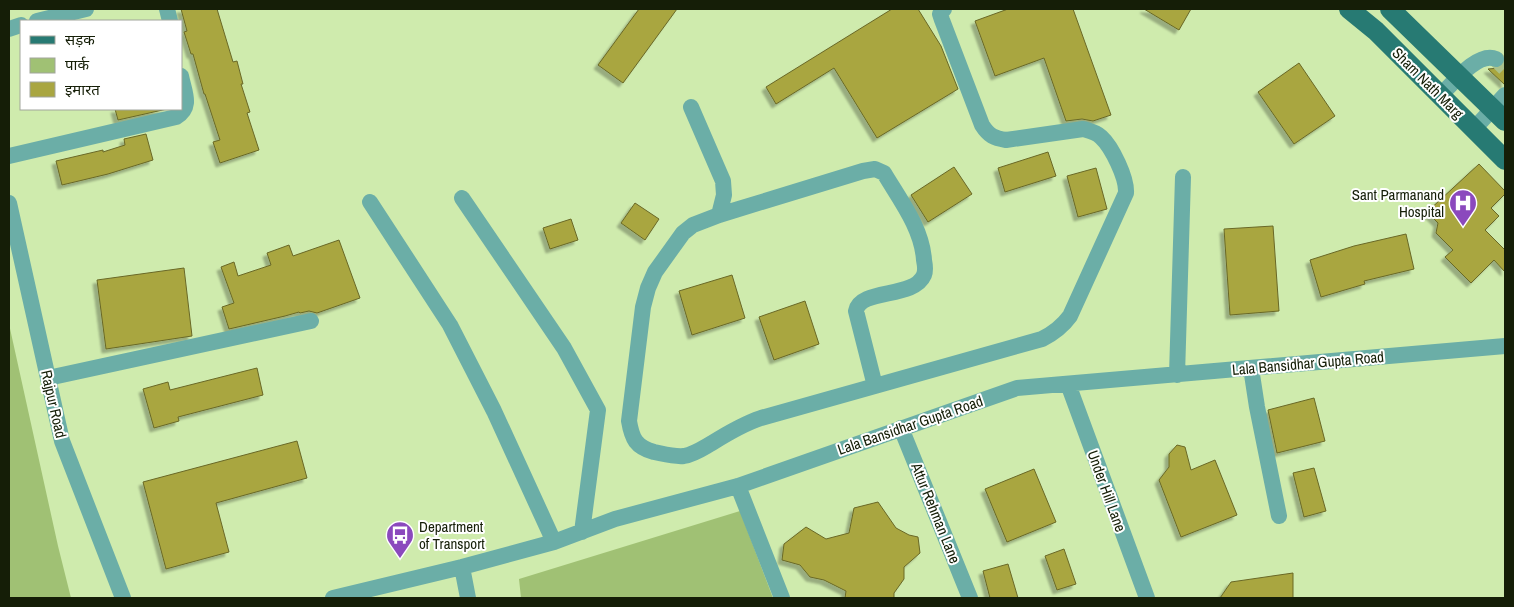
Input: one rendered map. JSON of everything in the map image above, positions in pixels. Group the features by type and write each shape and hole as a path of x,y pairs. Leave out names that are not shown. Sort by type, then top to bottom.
{"main road":[{"name":"Sham Nath Marg","path":"1349,9 1376,31 1505,160"},
{"name":"Sham Nath Marg","path":"1390,9 1460,77 1501,109"}],"street":[{"path":"41,20 86,9"},
{"path":"875,386 856,311 857,306 864,300 911,287 922,278 925,272 923,250 918,233 884,173 874,170 864,171 719,215 693,225 683,234 655,272 648,288 643,307 629,422 635,440 643,449 671,456 695,453 753,420 875,386 1042,339 1062,327 1070,316 1126,193 1125,183 1114,155 1105,141 1093,131 1083,129 1006,140 994,138 987,134 982,126 942,20 940,14 944,9"},
{"path":"1440,96 1478,60 1490,57 1496,59"},
{"path":"9,156 176,117 185,110 187,103 182,80"},
{"path":"691,107 723,181 724,195 719,215"},
{"path":"1474,129 1501,109"},
{"path":"1177,374 1183,177"},
{"path":"462,198 564,348 598,410 582,532"},
{"path":"370,202 450,325 494,411 554,542"},
{"name":"Rajpur Road","path":"9,203 62,441 123,598"},
{"path":"48,378 311,321"},
{"name":"Lala Bansidhar Gupta Road","path":"334,598 462,567 554,542 615,520 738,486 1017,388 1505,346"},
{"path":"1251,368 1279,516"},
{"name":"Under Hill Lane","path":"1068,384 1146,598"},
{"name":"Attur Rehman Lane","path":"901,428 970,598"},
{"path":"738,486 782,598"},
{"path":"462,567 468,598"}],"green space":[{"path":"9,324 58,546 71,598 9,598"},
{"path":"740,511 773,598 521,598 519,579"}],"building":[{"path":"181,9 217,9 233,62 237,61 243,84 241,84 250,112 247,113 259,150 220,163 213,142 220,140 193,54 191,54 184,32 187,31"},
{"path":"639,9 677,9 623,83 598,65"},
{"path":"892,9 918,9 941,46 958,89 877,138 834,68 776,104 766,87"},
{"path":"1008,9 1073,9 1111,115 1093,121 1082,119 1066,121 1044,58 995,76 975,21"},
{"path":"1144,9 1191,9 1179,30"},
{"path":"1505,62 1505,85 1488,69 1500,68"},
{"path":"1299,63 1335,116 1294,144 1258,92"},
{"path":"115,110 163,110 118,120"},
{"path":"146,134 153,160 108,174 62,185 56,161 103,150 103,152 125,145 124,139"},
{"path":"1048,152 1056,176 1005,192 998,168"},
{"name":"Sant Parmanand Hospital","path":"1479,164 1505,191 1505,194 1491,208 1499,216 1485,230 1505,250 1505,272 1494,260 1471,283 1445,257 1453,250 1436,233 1438,223 1427,212"},
{"path":"954,167 972,194 928,222 911,195"},
{"path":"1096,168 1107,209 1078,217 1067,176"},
{"path":"635,203 659,219 645,240 621,223"},
{"path":"571,219 578,240 550,249 543,228"},
{"path":"1273,226 1279,311 1230,315 1224,229"},
{"path":"1406,234 1414,269 1364,281 1365,284 1321,297 1310,260 1354,246"},
{"path":"339,240 360,298 317,313 309,311 299,312 229,329 222,307 234,303 221,267 234,262 238,276 271,265 267,253 289,245 293,256"},
{"path":"184,268 192,336 106,349 97,280"},
{"path":"732,275 745,318 692,335 679,291"},
{"path":"805,301 819,344 774,360 759,317"},
{"path":"257,368 263,395 178,417 179,421 154,428 143,389 168,382 170,390"},
{"path":"1314,398 1325,441 1277,453 1268,410"},
{"path":"297,441 307,478 216,503 229,552 166,569 143,482"},
{"path":"1177,445 1185,447 1191,470 1215,460 1237,515 1181,537 1159,480 1169,467 1169,454"},
{"path":"1314,468 1326,511 1304,517 1293,473"},
{"path":"1034,469 1056,522 1007,542 985,489"},
{"path":"878,502 896,528 909,535 918,537 920,553 904,567 904,579 894,593 894,598 845,598 846,591 824,580 810,577 800,565 782,560 784,544 806,527 826,539 849,533 854,508"},
{"path":"1064,549 1076,584 1057,590 1045,556"},
{"path":"1008,564 1018,598 990,598 983,571"},
{"path":"1293,573 1293,598 1220,598 1231,582"}],"tunnel":[{"path":"1496,59 1505,68"}],"place":[{"name":"Sant Parmanand Hospital","path":"1463,227"},
{"name":"Department of Transport","path":"400,559"}]}
